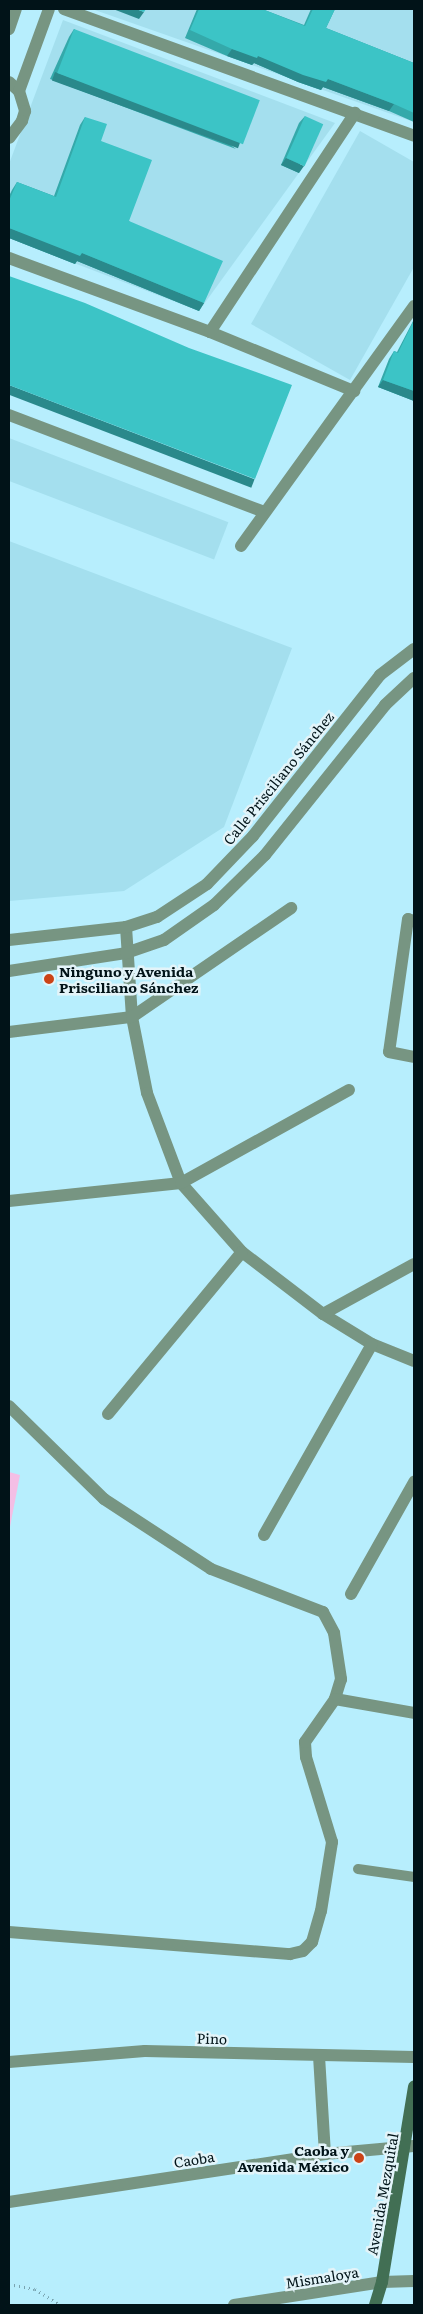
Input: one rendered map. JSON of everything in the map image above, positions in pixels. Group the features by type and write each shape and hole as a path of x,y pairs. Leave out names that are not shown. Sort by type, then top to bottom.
{"main road":[{"name":"Avenida Mezquital","path":"375,2305 382,2282 410,2146 414,2087"}],"street":[{"path":"9,29 16,9"},
{"path":"19,91 49,9"},
{"path":"64,9 414,136"},
{"path":"9,82 19,91 25,111 22,121 9,138"},
{"path":"210,332 355,113"},
{"path":"9,258 210,332 354,391"},
{"path":"241,546 414,306"},
{"path":"9,415 264,512"},
{"name":"Calle Prisciliano Sánchez","path":"9,940 126,927 157,917 207,884 253,836 380,676 414,648"},
{"path":"9,971 126,953 164,940 214,905 265,854 385,705 414,678"},
{"path":"9,1032 132,1017 291,908"},
{"path":"414,921 408,919 389,1052 414,1057"},
{"path":"126,927 126,953 132,1017 147,1093 180,1183 242,1252 323,1314 372,1344 414,1362"},
{"path":"9,1201 180,1183 349,1090"},
{"path":"108,1414 242,1252"},
{"path":"323,1314 414,1264"},
{"path":"264,1535 372,1344"},
{"path":"9,1406 104,1498 211,1569 323,1612 334,1633 341,1679 334,1699 305,1742 306,1758 332,1842 321,1911 312,1942 303,1951 290,1954 9,1932"},
{"path":"350,1594 414,1482"},
{"path":"334,1699 414,1713"},
{"name":"Pino","path":"9,2062 145,2050 414,2057"},
{"path":"319,2056 325,2154"},
{"name":"Caoba","path":"9,2202 325,2154 410,2146"},
{"name":"Mismaloya","path":"234,2305 382,2282 414,2281"}],"lane":[{"path":"358,1869 414,1877"}],"path":[{"path":"9,2284 35,2289 61,2305"}],"shaded area":[{"path":"92,9 414,9 414,122"},
{"path":"63,20 335,123 199,311 9,238 9,164"},
{"path":"360,131 414,162 414,267 350,380 251,324"},
{"path":"9,438 228,522 214,560 9,481"},
{"path":"9,541 292,648 224,827 124,891 9,901"},
{"path":"9,1472 20,1475 9,1532"}],"building":[{"path":"199,9 262,9 305,26 313,9 335,9 326,28 414,63 414,113 328,79 326,82 303,75 258,56 257,58 232,49 190,30"},
{"path":"74,29 260,100 243,144 57,73"},
{"path":"305,116 323,124 305,166 286,158"},
{"path":"85,117 107,124 101,141 152,160 129,221 223,261 204,303 82,253 80,256 9,228 9,201 17,182 56,197"},
{"path":"9,276 85,303 189,348 292,385 255,479 9,385"},
{"path":"414,320 414,391 383,380 394,351 398,353"}],"place":[{"name":"Ninguno y Avenida Prisciliano Sánchez","path":"49,979"},
{"name":"Caoba y Avenida México","path":"359,2158"}]}
